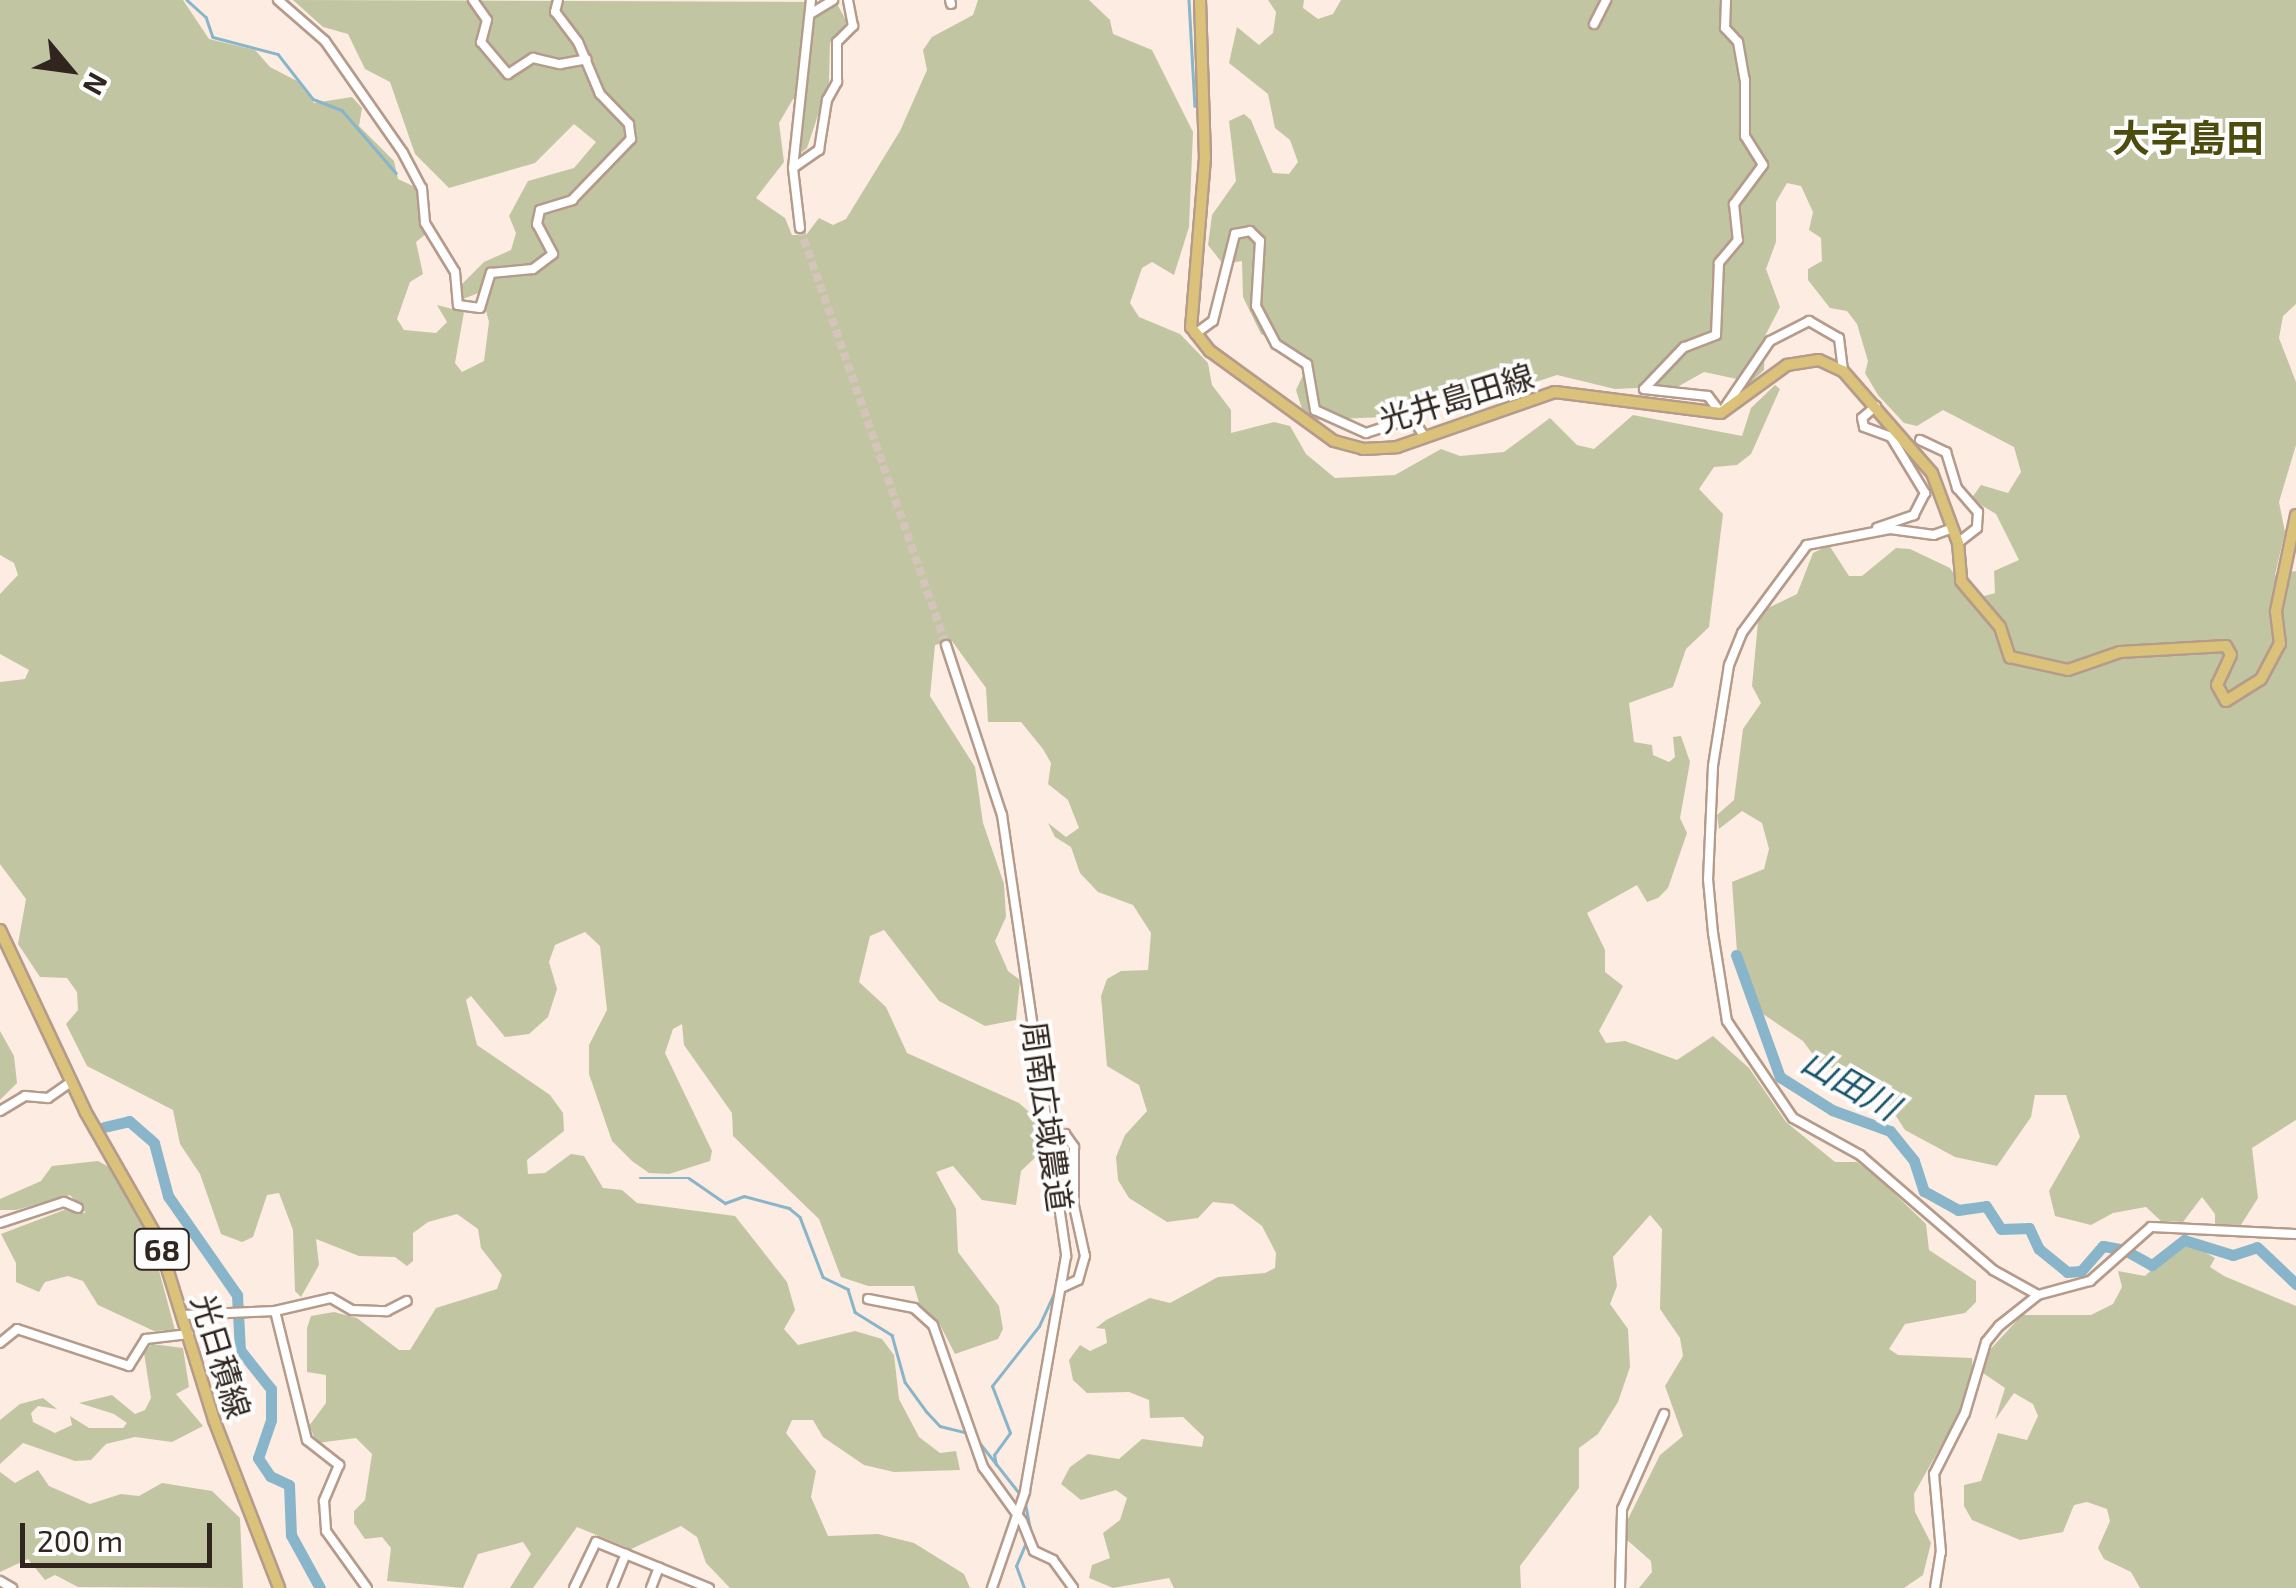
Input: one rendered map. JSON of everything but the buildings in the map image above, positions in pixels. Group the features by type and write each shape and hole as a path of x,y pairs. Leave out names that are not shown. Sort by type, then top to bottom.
{"main road":[{"path":"1195,334 1189,313 1204,158 1200,0"},
{"name":"光井島田線","path":"1195,334 1334,441 1380,450 1555,392 1721,413"},
{"path":"1721,413 1796,361 1819,360 1844,371 1917,444 1954,528 1966,592 2000,626 2005,651 2016,661 2068,670 2120,652 2226,646 2230,655 2218,692 2233,700 2261,679 2280,644 2276,611 2296,514"},
{"name":"光日積線","path":"0,930 71,1082 158,1239 279,1588"}],"street":[{"path":"278,0 325,41 414,170 425,197 422,217 455,272 458,305 484,306 491,273 519,273 545,262 554,250 536,217 572,200 629,143 629,124 600,94 587,59 556,12 558,0"},
{"path":"473,0 486,20 481,42 502,70 514,74 533,58 560,64 587,59"},
{"path":"800,228 793,168 812,0"},
{"path":"810,14 833,0"},
{"path":"793,168 819,150 827,100 837,82 837,42 853,26 848,0"},
{"path":"1594,24 1606,0"},
{"path":"1726,0 1724,28 1738,42 1745,80 1745,136 1763,165 1734,204 1738,240 1719,262 1716,335 1684,348 1644,389 1708,396 1721,413 1770,341 1809,321 1832,329 1844,371"},
{"path":"1195,334 1213,321 1236,234 1250,231 1260,241 1256,306 1276,344 1306,364 1315,410 1366,433 1412,418 1425,437"},
{"path":"1876,406 1864,415 1864,427 1891,436 1925,493 1914,515 1869,532 1802,549 1742,633 1729,665 1713,766 1708,879 1724,1009 1793,1118 1860,1155 1993,1270 2038,1295"},
{"path":"1917,444 1951,460 1957,488 1979,521 1958,544"},
{"path":"1869,532 1934,535 1954,528"},
{"name":"周南広域農道","path":"946,645 1002,815 1066,1256 1022,1506 992,1588"},
{"path":"0,1112 24,1096 48,1098 71,1082"},
{"path":"1051,1134 1065,1134 1074,1147 1074,1206 1086,1256 1078,1280 1062,1288"},
{"path":"0,1223 64,1202 78,1208"},
{"path":"1935,1588 1942,1552 1934,1474 1964,1413 1986,1342 2038,1295 2090,1282 2152,1227 2296,1234"},
{"path":"184,1316 275,1311 330,1298 352,1310 387,1312 407,1301"},
{"path":"868,1299 914,1308 933,1325 974,1448 1029,1539 1073,1588"},
{"path":"275,1311 307,1440 339,1465 324,1501 326,1531 367,1588"},
{"path":"0,1343 17,1329 129,1366 146,1339 189,1334"},
{"path":"1620,1588 1622,1509 1664,1414"},
{"path":"574,1588 596,1542 690,1584 709,1588"},
{"path":"612,1588 626,1554"},
{"path":"650,1588 659,1568"},
{"path":"0,1580 12,1588"}],"green space":[{"path":"0,0 183,0 209,39 255,50 270,67 297,81 314,103 352,97 362,108 359,126 394,161 398,179 417,188 427,233 416,242 423,274 410,282 397,319 404,330 436,333 447,322 437,305 464,312 455,363 462,372 484,361 489,322 481,292 463,299 460,286 484,262 511,250 516,233 509,216 528,181 574,168 596,142 574,124 535,163 449,188 415,154 390,82 365,69 348,34 323,27 293,0 836,2 847,22 830,42 829,82 807,148 801,153 805,101 793,99 779,123 784,162 756,198 785,218 792,235 806,235 819,218 833,225 846,219 900,131 927,70 923,50 932,37 973,15 978,0 1089,0 1110,20 1113,34 1152,50 1193,132 1189,227 1174,275 1152,262 1142,268 1130,303 1139,317 1180,334 1208,363 1212,385 1231,410 1231,433 1274,422 1290,426 1306,454 1335,478 1395,475 1441,449 1460,456 1504,452 1550,418 1577,445 1594,449 1633,415 1742,436 1751,408 1775,385 1780,389 1751,454 1737,465 1714,467 1699,489 1723,514 1709,627 1686,649 1673,687 1629,703 1634,742 1652,745 1653,755 1669,762 1675,757 1673,737 1681,736 1690,762 1680,818 1687,833 1668,888 1658,898 1647,902 1637,885 1587,913 1605,950 1605,972 1623,986 1599,1031 1606,1043 1625,1041 1677,1060 1713,1036 1749,1068 1786,1122 1835,1162 1857,1162 1877,1177 1926,1224 1929,1250 1976,1281 1976,1302 1965,1313 1905,1324 1889,1349 1898,1355 1972,1358 1973,1375 1957,1417 1914,1494 1915,1512 1931,1543 1923,1575 1904,1588 1639,1588 1652,1572 1651,1561 1626,1539 1625,1525 1660,1455 1683,1436 1665,1386 1683,1356 1680,1338 1660,1309 1662,1229 1650,1215 1613,1257 1617,1286 1610,1304 1628,1329 1630,1367 1618,1402 1598,1434 1579,1448 1579,1488 1520,1566 1521,1588 1174,1588 1169,1578 1113,1588 1089,1578 1092,1565 1110,1558 1103,1533 1120,1520 1127,1498 1116,1490 1081,1500 1061,1484 1070,1467 1088,1454 1119,1459 1142,1439 1202,1447 1204,1437 1183,1417 1150,1418 1149,1400 1129,1392 1087,1393 1073,1380 1069,1360 1080,1345 1090,1351 1107,1343 1105,1329 1096,1328 1106,1320 1150,1298 1170,1303 1218,1277 1265,1273 1275,1268 1276,1253 1262,1226 1233,1204 1213,1202 1198,1218 1167,1222 1129,1198 1118,1180 1116,1157 1125,1135 1147,1111 1139,1085 1107,1066 1101,996 1107,979 1121,971 1148,970 1151,933 1133,905 1098,892 1080,873 1071,847 1055,837 1048,823 1066,837 1079,828 1068,800 1048,784 1051,763 1021,722 988,722 986,688 952,641 935,645 930,696 975,767 983,823 1004,884 1006,917 995,941 1008,971 1020,980 1016,1020 985,1026 939,1001 884,930 870,936 859,982 886,1007 907,1053 1019,1103 1037,1119 1042,1151 1021,1171 1016,1205 982,1200 953,1166 936,1172 956,1209 958,1252 999,1306 1003,1329 998,1339 955,1354 938,1321 920,1306 914,1286 868,1286 841,1277 819,1219 733,1136 732,1113 684,1045 682,1024 673,1029 665,1053 712,1151 710,1161 669,1174 649,1173 632,1161 612,1141 589,1074 589,1045 607,1010 600,946 585,932 555,945 549,962 557,989 548,1017 529,1034 505,1037 471,996 466,1000 477,1045 550,1095 563,1113 564,1131 527,1160 528,1174 545,1173 571,1154 584,1156 603,1188 622,1190 637,1203 735,1216 787,1282 795,1310 784,1329 798,1345 855,1331 882,1339 894,1355 899,1399 919,1437 940,1453 956,1451 960,1470 894,1472 864,1465 823,1437 813,1420 792,1420 786,1433 816,1471 811,1497 828,1536 878,1534 914,1543 964,1574 970,1588 730,1588 706,1563 697,1537 681,1526 631,1549 577,1527 533,1588 510,1588 531,1554 523,1542 478,1554 463,1588 387,1581 391,1548 382,1537 365,1539 354,1523 354,1511 365,1500 372,1454 356,1438 317,1443 309,1426 326,1403 326,1375 307,1372 307,1328 311,1316 334,1312 357,1318 399,1350 410,1350 436,1308 497,1289 502,1275 481,1248 478,1229 457,1214 428,1222 413,1233 413,1261 407,1266 395,1257 359,1256 316,1239 319,1265 301,1297 295,1291 293,1230 279,1193 267,1195 253,1237 242,1242 221,1234 200,1174 180,1144 173,1110 87,1066 66,1024 78,1010 77,992 67,978 40,977 18,944 26,899 0,864 0,682 25,679 29,670 0,654 0,594 18,575 14,563 0,555"},
{"path":"1268,0 1304,0 1303,8 1318,19 1333,14 1341,0 2296,0 2296,304 2283,316 2279,338 2296,382 2296,445 2279,502 2285,532 2275,575 2296,571 2296,1120 2252,1148 2258,1198 2239,1228 2215,1225 2215,1214 2202,1197 2183,1222 2161,1221 2146,1207 2113,1213 2091,1225 2055,1216 2049,1191 2080,1137 2066,1095 2035,1095 2031,1117 1997,1166 1955,1157 1905,1130 1874,1082 1820,1064 1803,1041 1763,1014 1748,990 1737,952 1732,882 1764,869 1769,849 1762,823 1742,811 1719,829 1717,815 1734,800 1743,729 1761,703 1752,686 1758,622 1766,609 1797,594 1813,553 1829,545 1849,576 1862,576 1896,548 1910,549 1950,568 1970,600 1995,593 1994,571 2019,560 1996,514 1971,499 1981,485 2008,493 2021,472 2014,447 1943,410 1917,426 1904,423 1878,395 1865,373 1868,361 1857,324 1847,311 1830,308 1808,280 1808,269 1822,261 1821,238 1809,230 1813,212 1801,186 1787,183 1776,202 1776,242 1766,269 1780,307 1765,336 1764,370 1751,382 1704,372 1679,386 1615,389 1557,375 1511,390 1467,392 1430,415 1315,420 1302,409 1296,390 1304,373 1301,352 1261,334 1243,297 1242,261 1223,264 1208,245 1212,215 1236,181 1229,121 1244,114 1251,120 1273,173 1289,174 1298,162 1290,140 1275,128 1268,94 1229,63 1237,27 1259,45 1273,33 1276,12"},
{"path":"0,1031 14,1056 17,1083 0,1100"},
{"path":"98,1161 111,1168 150,1237 175,1330 154,1331 98,1305 83,1281 68,1276 45,1282 39,1292 16,1282 16,1263 1,1234 64,1210 86,1213 70,1195 16,1210 0,1210 0,1199 41,1181 52,1166"},
{"path":"2191,1244 2215,1258 2210,1267 2224,1276 2296,1306 2296,1588 2140,1588 2131,1572 2104,1559 2098,1548 2110,1521 2107,1509 2087,1502 2074,1505 2063,1532 2020,1540 1972,1520 1964,1506 1964,1485 1981,1481 1998,1433 2027,1440 2038,1416 2033,1404 2014,1393 1995,1420 2005,1388 1983,1373 1987,1353 2022,1315 2091,1315 2113,1304 2122,1287 2118,1271 2145,1276 2178,1246"},
{"path":"152,1344 183,1348 189,1387 176,1394 203,1426 172,1442 135,1437 106,1444 91,1460 75,1461 23,1443 0,1464 0,1420 20,1404 43,1398 57,1409 38,1406 31,1413 33,1422 55,1433 72,1425 70,1416 89,1428 123,1428 127,1423 114,1414 79,1403 112,1395 135,1414 145,1410 151,1398 144,1353"},
{"path":"38,1470 49,1486 90,1504 121,1494 139,1496 162,1483 212,1491 240,1518 243,1588 78,1587 55,1575 45,1580 28,1559 0,1572 0,1472 15,1483"}],"waterway":[{"path":"187,0 206,17 213,37 278,54 313,99 342,110 396,173"},
{"path":"1189,0 1195,106"},
{"name":"山田川","path":"1736,955 1780,1077 1832,1110 1890,1131 1914,1161 1924,1191 1958,1210 1986,1206 2001,1229 2029,1228 2039,1249 2067,1272 2081,1271 2103,1246 2120,1249"},
{"path":"104,1127 129,1121 154,1143 168,1196 237,1295 240,1350 271,1389 271,1420 258,1458 270,1476 289,1485 291,1535 320,1588"},
{"path":"640,1178 689,1178 725,1203 744,1196 789,1208 800,1217 823,1277 848,1289 855,1312 892,1335 905,1382 927,1412 940,1426 968,1433"},
{"path":"1070,1181 1081,1257"},
{"name":"山田川","path":"2130,1253 2152,1265 2184,1240 2233,1255 2257,1247 2296,1284"},
{"path":"996,1465 994,1455 1010,1433 992,1386 1039,1326 1056,1289"},
{"path":"976,1438 1020,1494"},
{"path":"1025,1501 1031,1531"},
{"path":"1024,1588 1016,1566 1026,1543"}],"tunnel":[{"path":"800,228 946,645"}],"district":[{"name":"大字島田","path":"2188,138"}]}
